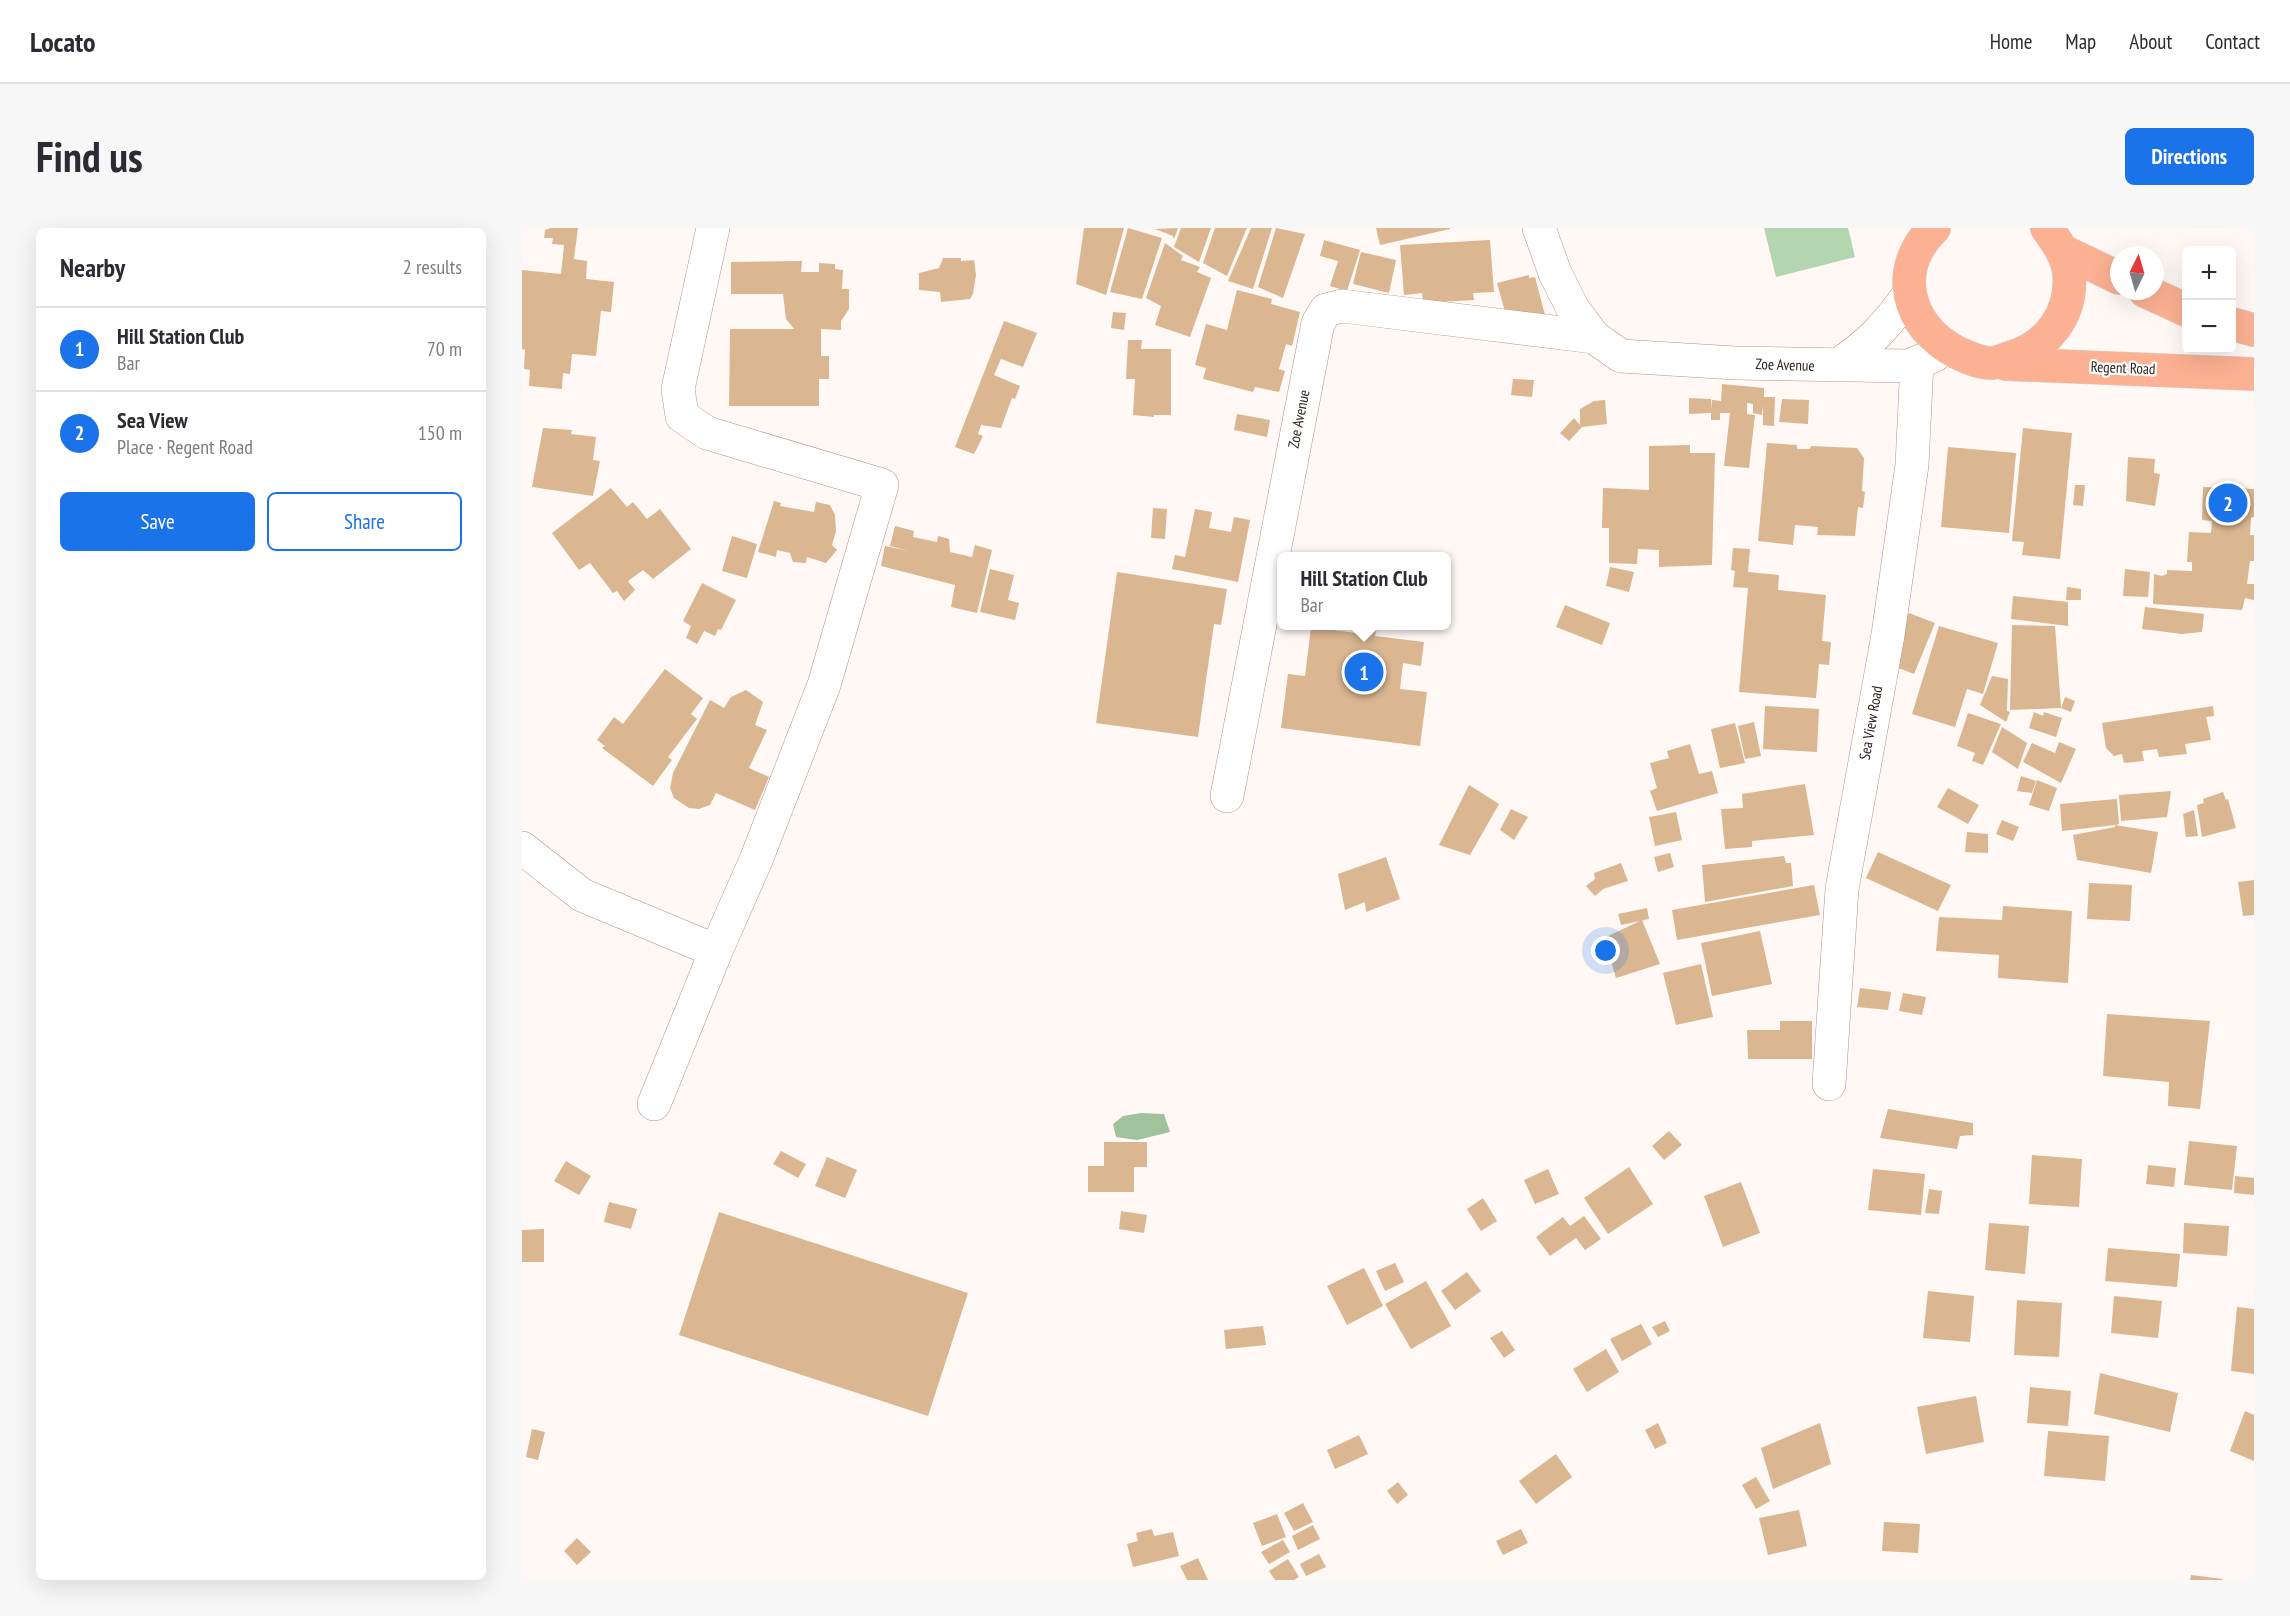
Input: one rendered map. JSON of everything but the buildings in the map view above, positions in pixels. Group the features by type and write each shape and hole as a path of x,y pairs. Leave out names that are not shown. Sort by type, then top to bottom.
{"main road":[{"path":"1909,294 1909,274 1918,236"},
{"path":"2055,239 2110,273"},
{"path":"1992,363 2023,354 2044,342 2059,322 2068,299 2069,273 2055,239"},
{"name":"Regent Road","path":"1909,294 1924,328 1947,347 1970,359 1992,363 2254,374"},
{"path":"2164,300 2182,308"},
{"path":"2236,325 2254,330"}],"street":[{"path":"654,1104 716,951 756,860 824,685 882,485 707,433 682,416 678,389 713,228"},
{"name":"Zoe Avenue","path":"1539,228 1555,273 1568,300 1594,337 1621,356 1735,363 1910,366 1947,347"},
{"path":"1838,365 1867,346 1890,321 1909,294"},
{"name":"Zoe Avenue","path":"1227,796 1318,323 1326,310 1342,306 1594,337"},
{"name":"Sea View Road","path":"1829,1084 1842,889 1888,635 1912,465 1917,363"},
{"path":"522,848 582,895 716,951"}],"green space":[{"path":"1764,228 1848,228 1855,257 1776,277"},
{"path":"1141,1113 1164,1114 1170,1132 1137,1140 1116,1137 1113,1124 1123,1116"}],"place":[{"name":"Sea View","path":"2228,503"},
{"name":"Hill Station Club","path":"1364,672"}]}
